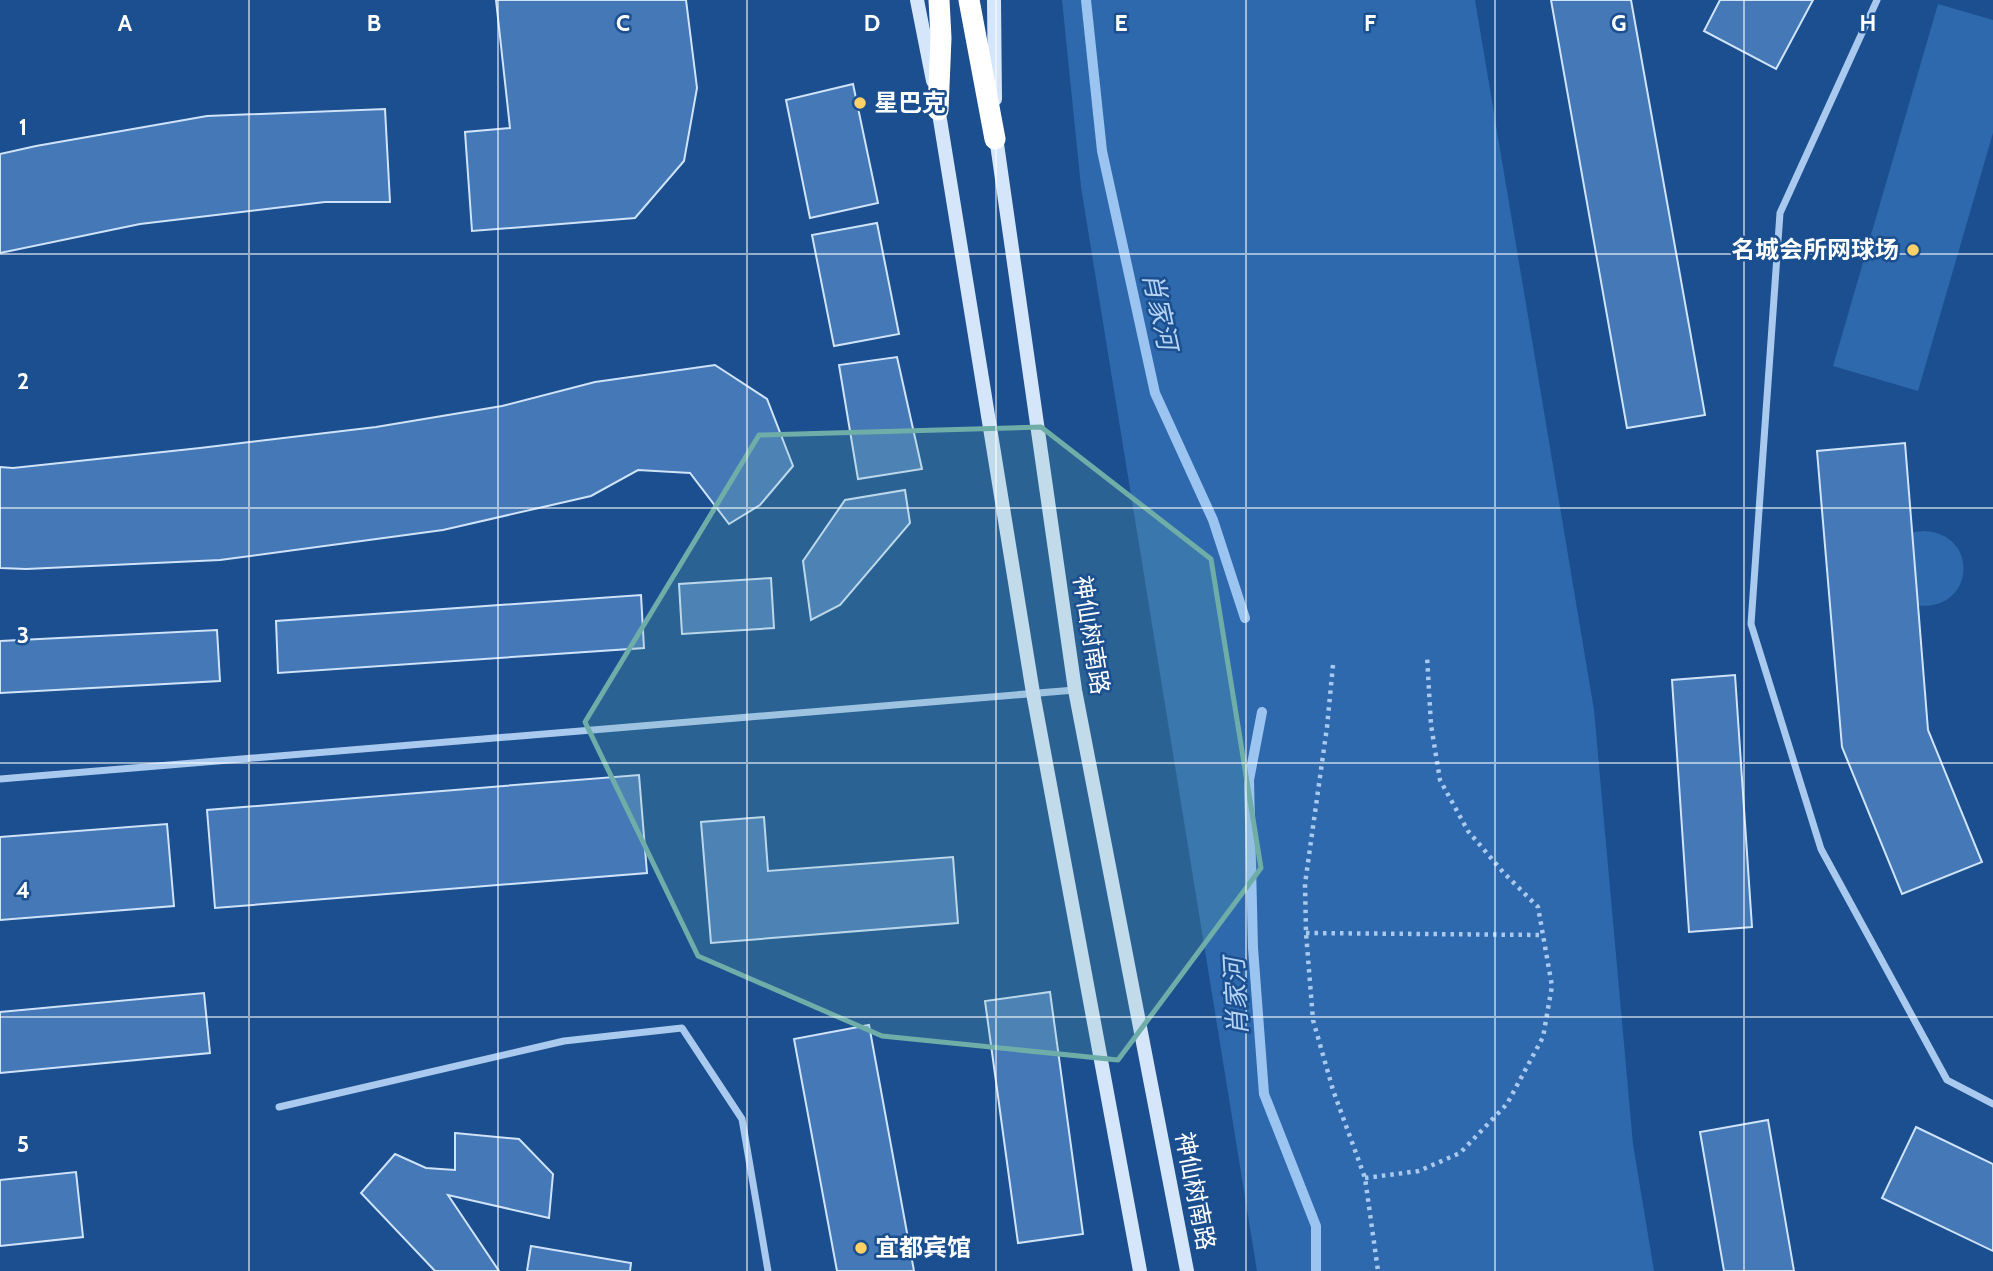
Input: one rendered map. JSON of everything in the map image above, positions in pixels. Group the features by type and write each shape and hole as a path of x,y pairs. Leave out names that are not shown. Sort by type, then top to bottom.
{"highway":[{"path":"938,110 941,38 939,0"},
{"path":"969,0 995,139"}],"main road":[{"path":"917,0 938,110 1033,693 1140,1271"},
{"name":"神仙树南路","path":"994,0 995,139 1075,690 1187,1271"}],"street":[{"path":"1877,0 1780,213 1751,624 1821,849 1948,1080 1993,1104"},
{"path":"0,779 1075,690"},
{"path":"279,1107 564,1041 682,1028 742,1119 768,1271"}],"path":[{"path":"1365,1178 1419,1171 1460,1153 1507,1104 1543,1037 1552,986 1538,908 1468,831 1440,780 1431,725 1427,656"},
{"path":"1333,665 1327,727 1304,884 1306,933 1313,1020 1333,1090 1365,1178 1378,1271"},
{"path":"1306,933 1543,935"}],"highlighted area":[{"path":"1041,427 1211,559 1261,868 1118,1060 882,1036 698,956 585,722 759,435"}],"shaded area":[{"path":"1062,0 1475,0 1594,710 1633,1144 1654,1271 1257,1271 1081,187"},
{"name":"名城会所网球场","path":"1938,4 1993,20 1993,133 1918,391 1833,366"},
{"path":"1924,531 1943,535 1955,545 1962,558 1963,573 1959,587 1949,598 1934,605 1914,605 1907,536"}],"building":[{"path":"496,0 686,0 697,88 684,161 635,218 472,231 465,132 510,128"},
{"path":"1551,0 1631,0 1705,415 1627,428"},
{"path":"1720,0 1813,0 1776,69 1704,31"},
{"path":"853,84 878,203 810,218 786,100"},
{"path":"385,109 390,202 325,202 140,224 0,253 0,154 207,116"},
{"path":"877,223 899,334 834,346 812,235"},
{"path":"897,357 922,469 858,479 839,365"},
{"path":"715,365 767,399 793,466 760,505 729,524 690,473 638,470 591,496 443,530 220,560 0,568 0,467 13,468 376,427 502,406 595,382"},
{"path":"1905,443 1928,730 1982,862 1902,894 1842,747 1817,451"},
{"path":"905,490 910,523 840,605 811,620 803,561 845,500"},
{"path":"771,578 774,628 682,634 679,584"},
{"path":"641,595 644,648 278,673 276,621"},
{"path":"217,630 220,681 0,693 0,641"},
{"path":"1735,675 1752,927 1689,932 1672,680"},
{"path":"639,775 647,873 215,908 207,810"},
{"path":"764,817 768,871 953,857 958,923 711,943 701,822"},
{"path":"167,824 174,906 0,920 0,837"},
{"path":"1050,992 1083,1234 1018,1243 985,1001"},
{"path":"204,993 210,1053 0,1073 0,1012"},
{"path":"869,1025 914,1271 837,1271 794,1039"},
{"path":"1768,1120 1794,1271 1724,1271 1700,1132"},
{"path":"1916,1127 1993,1164 1993,1251 1882,1198"},
{"path":"455,1133 519,1139 553,1174 549,1218 448,1195 499,1271 435,1271 361,1193 395,1154 426,1168 455,1170"},
{"path":"76,1172 83,1237 0,1246 0,1180"},
{"path":"531,1246 631,1263 630,1271 527,1271"}],"waterway":[{"name":"肖家河","path":"1086,0 1102,151 1155,393 1213,520 1245,618"},
{"name":"肖家河","path":"1262,712 1249,780 1253,948 1264,1094 1316,1226 1316,1271"}],"place":[{"name":"星巴克","path":"860,103"},
{"name":"名城会所网球场","path":"1913,250"},
{"name":"宜都宾馆","path":"861,1248"}]}
